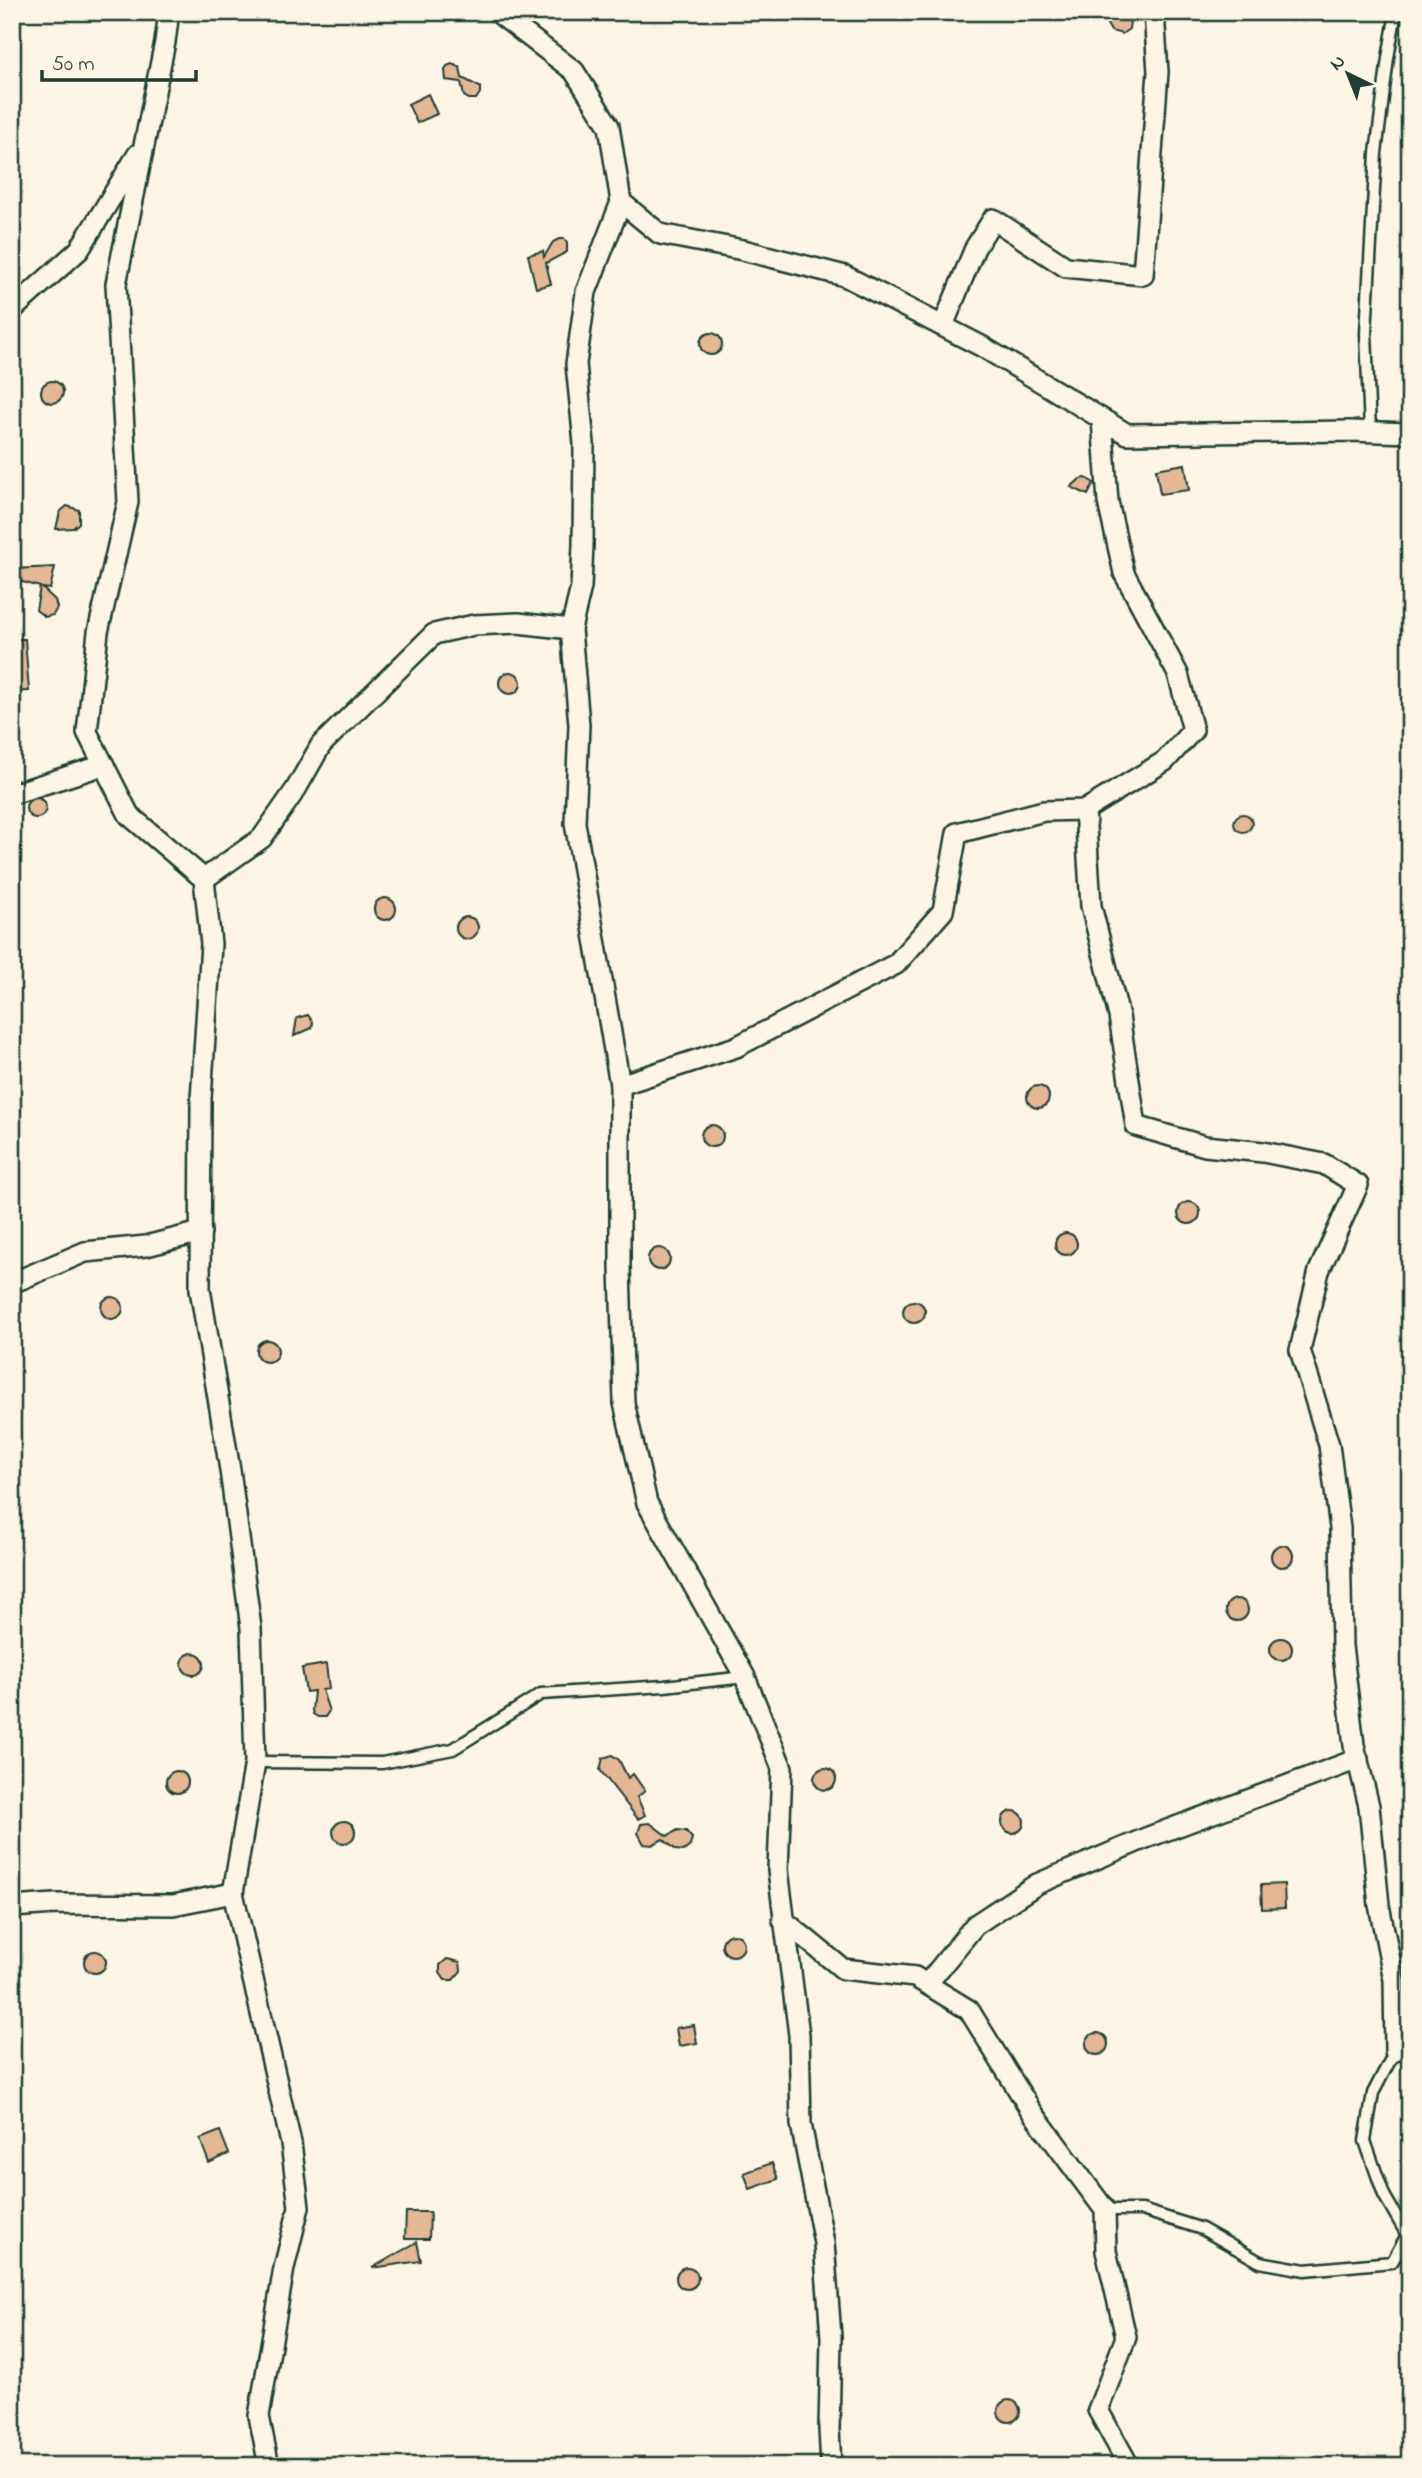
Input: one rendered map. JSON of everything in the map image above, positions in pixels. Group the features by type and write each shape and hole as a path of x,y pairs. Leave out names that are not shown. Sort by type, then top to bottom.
{"street":[{"path":"169,12 116,285 128,502 98,632 87,732 129,815 204,878 211,944 201,1099 200,1289 230,1471 251,1628 255,1762 233,1893 291,2143 299,2207 284,2268 259,2416 269,2466"},
{"path":"497,12 574,71 609,126 621,202 586,292 576,364 584,443 583,545 580,587 571,629 579,725 575,823 620,1085 620,1266 624,1403 647,1503 746,1676 782,1768 778,1870 799,2035 801,2124 824,2243 831,2337 831,2466"},
{"path":"943,326 975,248 993,219 1066,267 1143,275 1158,72 1154,12"},
{"path":"12,310 79,250 145,143"},
{"path":"621,202 660,234 743,250 845,276 982,347 1127,434 1370,431 1410,433"},
{"path":"620,1085 736,1047 896,964 943,911 957,832 1044,811 1085,810 1164,761 1192,730 1178,674 1124,573 1108,502 1102,419"},
{"path":"204,878 262,838 296,789 321,745 434,634 474,625 518,623 571,629"},
{"path":"12,794 104,765"},
{"path":"1085,810 1091,906 1119,1016 1136,1126 1205,1146 1263,1152 1324,1164 1358,1185 1319,1271 1300,1350 1329,1445 1340,1528 1342,1646 1358,1759 1369,1806 1379,1905 1394,1980 1403,2050"},
{"path":"12,1283 85,1252 146,1246 201,1232"},
{"path":"927,1984 975,1925 1037,1884 1158,1833 1358,1759"},
{"path":"12,1907 55,1904 173,1905 233,1893"},
{"path":"783,1920 843,1969 915,1977 969,2010 1030,2109 1105,2210 1106,2251 1126,2337 1098,2410 1129,2466"}],"lane":[{"path":"1370,431 1366,333 1376,153 1396,12"},
{"path":"255,1762 382,1763 453,1749 541,1694 664,1686 746,1676"},
{"path":"1105,2210 1142,2210 1202,2230 1260,2262 1271,2264 1305,2270 1392,2262 1407,2235 1384,2195 1365,2141 1373,2093 1403,2050"}],"building":[{"path":"1116,13 1125,14 1130,21 1129,29 1122,34 1111,31 1104,19"},
{"path":"452,64 460,67 462,78 480,87 476,99 464,96 461,82 446,80 445,70"},
{"path":"428,94 437,114 417,123 408,104"},
{"path":"564,239 567,243 567,252 546,263 551,284 536,288 528,255 543,251 544,257 553,242"},
{"path":"711,333 719,336 722,344 719,352 711,355 703,352 700,344 703,336"},
{"path":"52,381 60,384 63,392 60,400 52,403 44,400 41,392 44,384"},
{"path":"1185,464 1189,490 1160,494 1156,469"},
{"path":"1086,478 1094,483 1088,495 1071,487 1080,479"},
{"path":"67,506 79,510 79,523 73,528 56,529 60,512"},
{"path":"55,567 50,589 42,588 55,600 57,608 53,615 45,617 36,610 40,587 12,579 12,569"},
{"path":"12,639 25,639 29,691 12,692"},
{"path":"510,672 518,675 521,683 518,691 510,694 502,691 499,683 502,675"},
{"path":"36,798 43,801 46,808 43,815 36,818 29,815 26,808 29,801"},
{"path":"1243,814 1250,816 1250,830 1243,832 1236,830 1234,823 1236,816"},
{"path":"385,898 393,901 396,909 393,917 385,920 377,917 374,909 377,901"},
{"path":"467,917 475,920 478,928 475,936 467,939 459,936 456,928 459,920"},
{"path":"308,1015 313,1022 312,1028 294,1036 297,1018"},
{"path":"1038,1086 1046,1089 1049,1097 1046,1105 1038,1108 1030,1105 1027,1097 1030,1089"},
{"path":"712,1125 720,1128 723,1136 720,1144 712,1147 704,1144 701,1136 704,1128"},
{"path":"1189,1202 1197,1205 1200,1213 1197,1221 1189,1224 1181,1221 1178,1213 1181,1205"},
{"path":"1066,1233 1074,1236 1077,1244 1074,1252 1066,1255 1058,1252 1055,1244 1058,1236"},
{"path":"659,1248 667,1251 670,1259 667,1267 659,1270 651,1267 648,1259 651,1251"},
{"path":"112,1297 120,1300 123,1308 120,1316 112,1319 104,1316 101,1308 104,1300"},
{"path":"914,1301 922,1304 925,1312 922,1320 914,1323 906,1320 903,1312 906,1304"},
{"path":"267,1340 275,1343 278,1351 275,1359 267,1362 259,1359 256,1351 259,1343"},
{"path":"1282,1545 1290,1548 1293,1556 1290,1564 1282,1567 1274,1564 1271,1556 1274,1548"},
{"path":"1237,1599 1245,1602 1248,1610 1245,1618 1237,1621 1229,1618 1226,1610 1229,1602"},
{"path":"1281,1638 1289,1641 1292,1649 1289,1657 1281,1660 1273,1657 1270,1649 1273,1641"},
{"path":"193,1653 201,1656 204,1664 201,1672 193,1675 185,1672 182,1664 185,1656"},
{"path":"326,1664 329,1689 322,1690 329,1711 325,1717 318,1717 312,1710 314,1691 306,1692 302,1668"},
{"path":"612,1755 619,1760 628,1778 633,1774 645,1791 637,1797 645,1815 638,1819 600,1770 603,1758"},
{"path":"825,1768 833,1771 836,1779 833,1787 825,1790 817,1787 814,1779 817,1771"},
{"path":"177,1771 185,1774 188,1782 185,1790 177,1793 169,1790 166,1782 169,1774"},
{"path":"1013,1811 1021,1814 1024,1822 1021,1830 1013,1833 1005,1830 1002,1822 1005,1814"},
{"path":"344,1821 352,1824 355,1832 352,1840 344,1843 336,1840 333,1832 336,1824"},
{"path":"650,1823 667,1836 678,1830 686,1831 692,1838 690,1846 684,1851 676,1850 663,1839 652,1845 644,1844 638,1833 641,1824"},
{"path":"1284,1884 1285,1908 1262,1909 1261,1885"},
{"path":"733,1934 741,1937 744,1945 741,1953 733,1956 725,1953 722,1945 725,1937"},
{"path":"95,1951 103,1954 106,1962 103,1970 95,1973 87,1970 84,1962 87,1954"},
{"path":"447,1959 460,1962 461,1971 453,1980 445,1980 440,1973 440,1965"},
{"path":"694,2025 697,2043 679,2046 676,2028"},
{"path":"1097,2033 1105,2036 1108,2044 1105,2052 1097,2055 1089,2052 1086,2044 1089,2036"},
{"path":"220,2131 229,2154 209,2163 200,2139"},
{"path":"772,2163 778,2179 750,2189 744,2173"},
{"path":"406,2212 430,2212 429,2239 405,2239"},
{"path":"417,2242 421,2261 372,2268"},
{"path":"687,2267 695,2270 698,2278 695,2286 687,2289 679,2286 676,2278 679,2270"},
{"path":"1009,2400 1017,2403 1020,2411 1017,2419 1009,2422 1001,2419 998,2411 1001,2403"}]}
